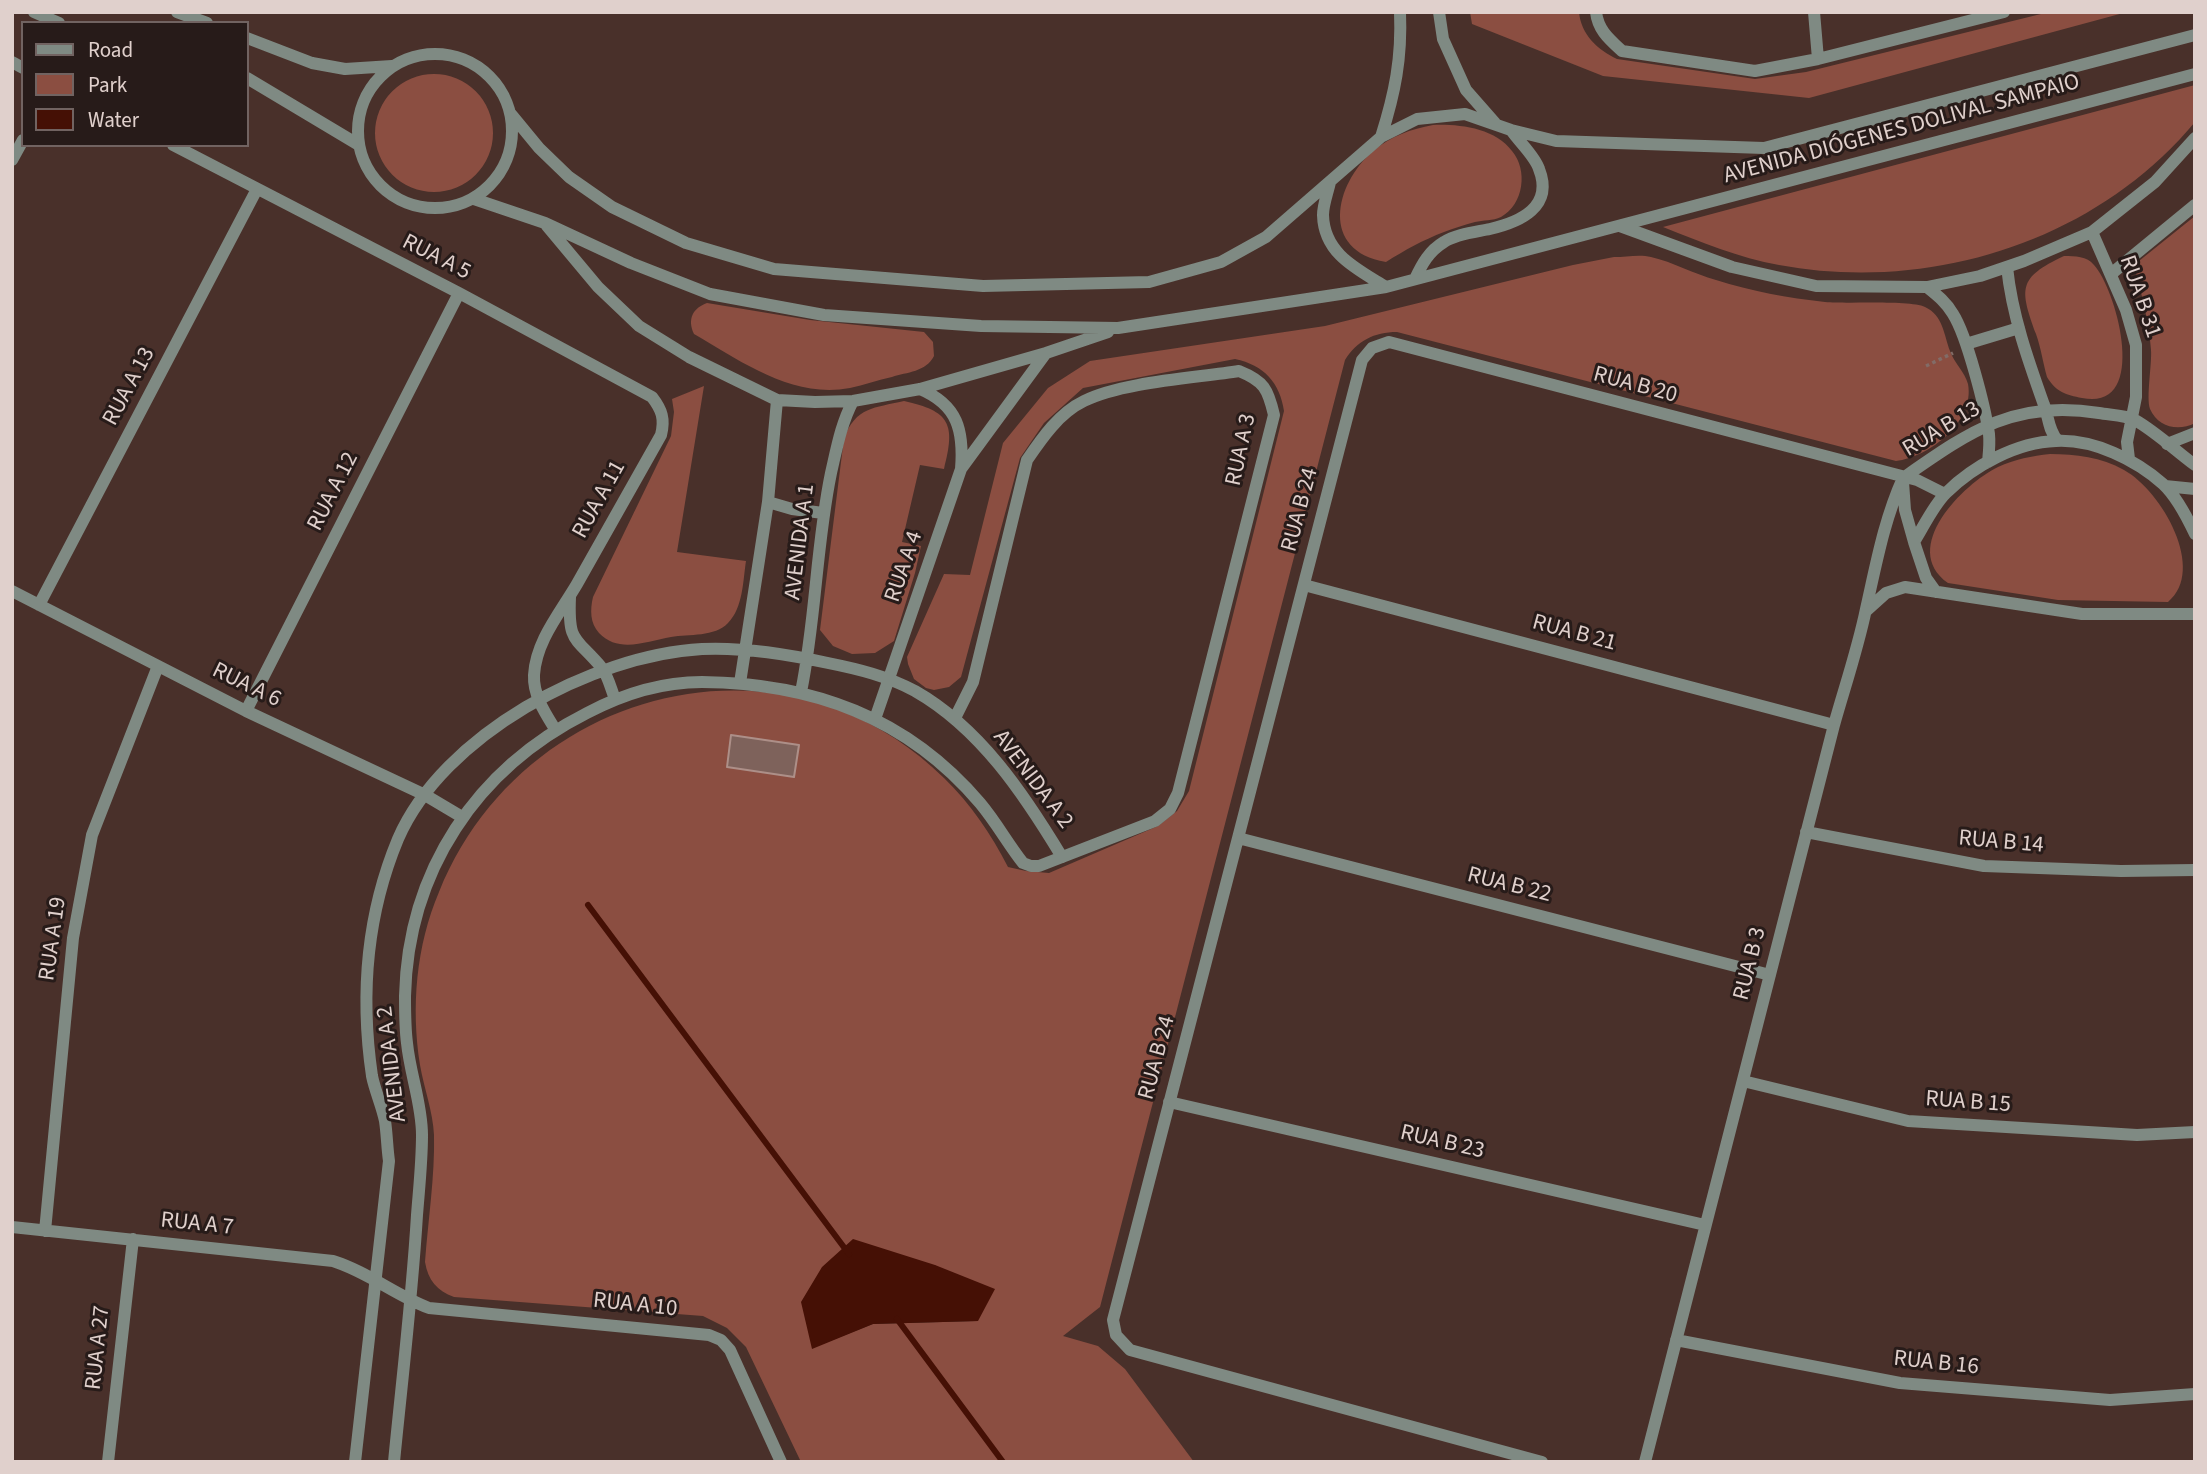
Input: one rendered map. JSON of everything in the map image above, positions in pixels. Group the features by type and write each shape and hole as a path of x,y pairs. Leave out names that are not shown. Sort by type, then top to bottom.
{"street":[{"path":"34,12 54,21"},
{"path":"177,12 202,21"},
{"path":"1381,137 1394,95 1401,46 1400,12"},
{"path":"1439,12 1443,38 1466,90 1498,126"},
{"path":"1596,12 1597,23 1606,37 1622,51 1755,71 1818,59 2004,12"},
{"path":"1814,12 1818,59"},
{"name":"AVENIDA DIÓGENES DOLIVAL SAMPAIO","path":"511,114 539,148 569,177 612,207 686,243 774,269 983,286 1149,282 1221,262 1266,237 1381,137 1417,119 1465,114 1511,130 1556,141 1764,148 2195,35"},
{"path":"248,38 312,63 345,69 393,66"},
{"path":"440,54 464,60 485,72 502,91 511,114 513,139 507,163 493,184 474,199 451,208 426,209 402,202 382,188 367,168 359,145 358,122 364,100 376,81 393,66 415,56 440,54"},
{"name":"AVENIDA DIÓGENES DOLIVAL SAMPAIO","path":"474,199 545,223 631,263 710,294 811,313 981,326 1118,328 1386,287 2195,74"},
{"path":"248,79 359,145"},
{"path":"1415,279 1426,257 1445,240 1508,224 1525,217 1537,205 1543,187 1539,168 1511,130"},
{"path":"1620,225 1732,267 1816,286 1927,287 1980,276 2092,232 2155,182 2195,138"},
{"path":"12,160 21,144"},
{"name":"RUA A 5","path":"177,147 459,293 652,397 661,408 664,423"},
{"path":"1330,182 1323,215 1329,239 1343,261 1386,287"},
{"name":"RUA A 13","path":"39,605 257,189"},
{"path":"2111,274 2195,205"},
{"path":"545,223 598,287 639,326 689,358 777,400 853,401 920,389 1046,353 1118,328"},
{"name":"RUA B 31","path":"2092,232 2126,310 2136,345 2136,397 2127,442 2129,459"},
{"path":"2007,267 2010,292 2029,364 2046,409 2049,426 2057,440"},
{"path":"1927,287 1945,301 1955,316 1966,344 1987,424 1990,445 1988,462"},
{"name":"RUA A 12","path":"246,710 459,293"},
{"path":"1966,344 2019,328"},
{"name":"RUA B 20","path":"1362,360 1372,348 1389,342 1930,484 1945,494"},
{"name":"RUA A 4","path":"961,469 1046,353"},
{"name":"RUA B 24","path":"1362,360 1113,1320 1116,1335 1130,1350 1542,1462"},
{"name":"RUA A 3","path":"955,718 973,682 1027,460 1049,429 1082,402 1121,389 1239,371 1256,378 1269,394 1274,415 1178,793 1170,809 1155,821 1062,857"},
{"name":"RUA A 4","path":"874,719 961,469 963,443 953,415 939,400 920,389"},
{"name":"AVENIDA A 1","path":"740,683 768,502 777,400"},
{"name":"AVENIDA A 1","path":"802,692 808,659 823,513 843,422 853,401"},
{"name":"RUA B 13","path":"1903,478 1987,424 2046,409 2075,409 2133,419 2195,465"},
{"name":"RUA A 11","path":"555,729 538,699 534,678 536,662 545,636 570,597 661,435 664,423"},
{"path":"2167,444 2195,433"},
{"path":"1914,542 1945,494 1988,462 2011,451 2057,440 2106,450 2129,459 2165,486 2195,534"},
{"path":"1903,478 1905,510 1914,542 1926,578 1936,592"},
{"name":"RUA B 3","path":"1645,1462 1878,556 1894,499 1903,478"},
{"path":"2165,486 2195,489"},
{"path":"768,502 792,509 823,513"},
{"name":"RUA B 21","path":"1304,585 1834,724"},
{"path":"1866,611 1878,598 1895,589 1916,588 2082,614 2195,614"},
{"name":"RUA A 6","path":"12,591 246,710 425,795 462,817"},
{"path":"570,597 572,634 604,670 615,699"},
{"name":"AVENIDA A 2","path":"355,1462 389,1161 385,1121 373,1079 366,1023 367,954 381,887 399,837 425,795 470,745 538,699 604,670 656,656 701,649 745,650 808,659 890,678 955,718 1020,792 1062,857 1039,866 1023,863 981,804 948,770 916,745 874,719 802,692 740,683 685,682 637,690 615,699 555,729 519,755 491,782 462,817 435,864 408,951 405,997 407,1044 422,1133 410,1301 394,1462"},
{"name":"RUA A 19","path":"45,1231 73,938 92,835 158,666"},
{"name":"RUA B 14","path":"1807,832 1984,866 2121,871 2195,870"},
{"name":"RUA B 22","path":"1238,838 1770,975"},
{"name":"RUA B 15","path":"1742,1081 1908,1121 2137,1135 2195,1132"},
{"name":"RUA B 23","path":"1168,1102 1705,1225"},
{"name":"RUA A 7","path":"12,1227 333,1262 353,1268 410,1301"},
{"name":"RUA A 27","path":"108,1462 133,1240"},
{"name":"RUA A 10","path":"410,1301 429,1308 709,1335 721,1340 730,1350 781,1462"},
{"name":"RUA B 16","path":"1676,1339 1900,1383 2110,1400 2195,1394"}],"path":[{"path":"1926,366 1951,355 1966,344"}],"green space":[{"path":"1470,12 1579,12 1587,35 1603,51 1617,59 1755,79 1806,72 2049,12 2127,12 1809,98 1603,76 1472,24"},
{"path":"434,74 456,79 476,91 488,111 493,133 488,155 476,175 456,187 434,192 412,187 392,175 380,155 375,133 380,111 392,91 412,79"},
{"path":"2195,85 2195,122 2155,164 2109,199 2059,227 2006,249 1951,264 1894,271 1836,272 1779,265 1720,249 1663,227"},
{"path":"1433,125 1476,129 1505,143 1517,159 1522,177 1515,204 1501,217 1444,232 1386,262 1365,255 1351,245 1343,231 1340,215 1349,181 1373,151 1387,141"},
{"path":"2195,216 2195,423 2175,427 2163,424 2150,409 2150,339 2134,265"},
{"path":"1647,256 1729,284 1783,296 1825,302 1925,307 1939,320 1952,355 1967,380 1968,398 1964,411 1957,424 1936,445 1896,461 1397,332 1367,339 1350,353 1345,360 1100,1307 1063,1336 1098,1346 1125,1369 1194,1462 801,1462 746,1347 727,1328 703,1316 454,1297 434,1284 425,1262 434,1135 417,1043 416,999 421,955 439,892 478,822 530,766 592,724 662,699 735,690 809,700 879,729 954,788 980,820 1008,867 1049,873 1158,826 1177,811 1189,791 1284,411 1279,392 1262,371 1235,359 1083,388 1044,423 1020,458 961,677 949,687 934,690 926,688 914,679 907,657 944,574 970,575 1003,443 1048,388 1090,361 1325,326 1614,257","holes":["935,1265 978,1321 873,1324 812,1348"]},
{"path":"2064,256 2084,258 2094,265 2103,278 2118,322 2122,369 2116,387 2103,397 2071,396 2050,382 2027,306 2025,295 2030,278"},
{"path":"707,303 810,320 924,332 933,342 934,356 916,371 855,387 829,390 808,388 788,383 749,366 694,334 691,319 698,308"},
{"path":"704,386 677,552 746,561 737,610 728,623 716,631 633,644 615,643 599,633 592,621 593,597 671,436 674,412 672,399"},
{"path":"904,401 931,410 946,422 949,430 948,454 944,469 920,465 902,542 921,546 894,641 875,653 852,654 833,646 820,630 844,438 854,420 867,410"},
{"path":"2050,454 2079,456 2106,462 2138,480 2152,495 2175,532 2181,552 2183,571 2179,588 2168,602 2058,600 1948,583 1935,569 1930,552 1933,535 1954,502 1969,487 2004,464"}],"water":[{"path":"853,1239 935,1265 995,1289 978,1321 873,1324 812,1349 801,1302 822,1267"}],"building":[{"path":"731,735 799,745 794,777 727,767"}],"waterway":[{"path":"588,905 849,1254"},
{"path":"897,1319 1003,1462"}]}
